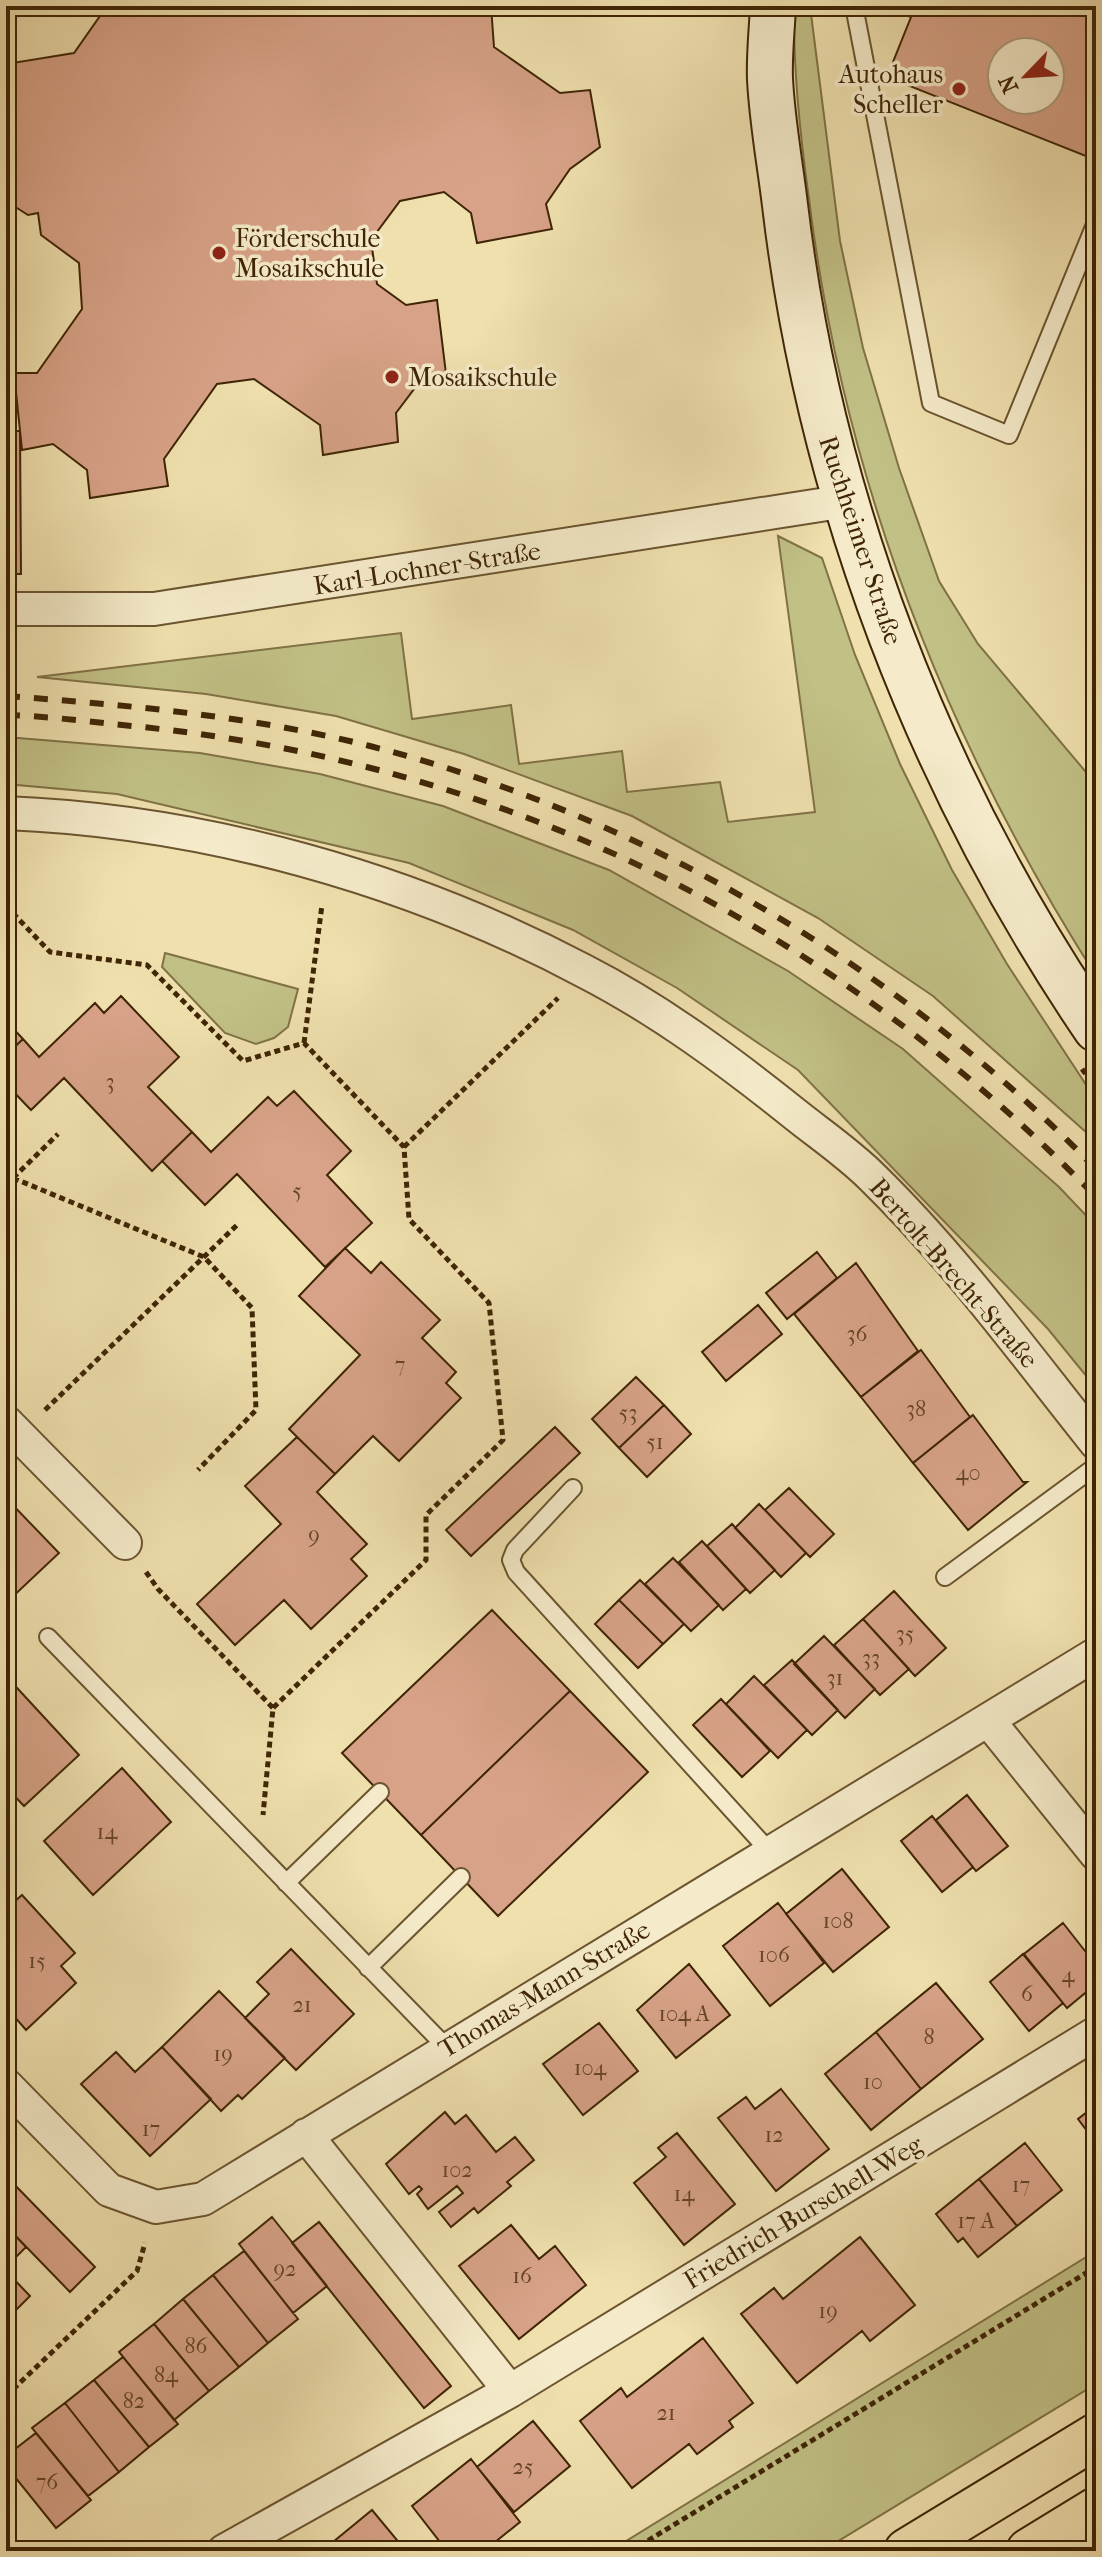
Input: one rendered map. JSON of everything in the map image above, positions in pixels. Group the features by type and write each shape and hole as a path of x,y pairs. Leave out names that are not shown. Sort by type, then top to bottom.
{"highway":[{"path":"907,2551 1096,2436"},
{"path":"1029,2551 1096,2510"}],"street":[{"name":"Ruchheimer Straße","path":"773,6 770,78 794,279 817,403 846,501 879,605 919,707 965,807 1045,954 1096,1029"},
{"name":"Karl-Lochner-Straße","path":"6,609 154,609 846,501"},
{"name":"Bertolt-Brecht-Straße","path":"6,813 50,815 189,833 327,867 459,913 586,971 730,1061 871,1176 964,1277 1096,1443"},
{"path":"12,1429 125,1543"},
{"name":"Thomas-Mann-Straße","path":"6,2085 109,2190 156,2207 203,2199 1096,1654"},
{"path":"988,1720 1096,1854"},
{"name":"Friedrich-Burschell-Weg","path":"224,2551 510,2391 1096,2033"},
{"path":"306,2135 510,2391"}],"lane":[{"path":"854,6 931,403 1009,435 1096,222"},
{"path":"945,1577 1096,1466"},
{"path":"573,1488 515,1550 511,1560 516,1572 770,1852"},
{"path":"48,1637 447,2048"},
{"path":"286,1883 380,1792"},
{"path":"368,1968 461,1877"}],"path":[{"path":"304,1043 327,867"},
{"path":"6,906 50,952 147,965 243,1061 304,1043"},
{"path":"404,1147 586,971"},
{"path":"259,1856 273,1708 426,1560 426,1515 503,1440 489,1303 409,1219 404,1147 304,1043"},
{"path":"6,1185 58,1134"},
{"path":"6,1171 13,1178 204,1257 252,1308 256,1410 198,1470"},
{"path":"12,1429 237,1225"},
{"path":"125,1543 158,1589 273,1708"},
{"path":"6,2396 137,2271 156,2207"},
{"path":"631,2551 1096,2267"}],"shaded area":[{"path":"794,6 810,6 840,241 863,348 899,468 939,581 978,644 1096,784 1096,976 1041,886 992,793 948,699 909,604 875,506 847,406 825,304 800,127"},
{"path":"778,536 822,558 855,655 900,764 952,870 1007,964 1096,1100 1096,1141 933,996 818,918 632,816 464,754 336,716 206,694 37,677 401,633 412,719 511,705 519,764 622,751 627,792 720,782 728,822 815,812"},
{"path":"6,737 200,753 320,774 443,806 609,870 788,971 903,1049 1059,1187 1096,1226 1096,1388 1048,1329 798,1070 677,988 573,930 409,863 117,794 6,784"},
{"path":"165,953 298,989 288,1027 274,1038 256,1044 225,1033 162,967"},
{"path":"1096,2251 1096,2384 822,2551 610,2551"}],"building":[{"name":"Förderschule Mosaikschule","path":"107,6 491,6 494,47 560,93 590,90 600,147 570,169 546,204 552,229 477,243 471,213 444,192 400,201 371,240 377,284 406,305 437,300 446,374 421,380 396,413 398,442 323,455 320,425 254,379 217,384 164,459 168,486 90,498 87,470 53,444 22,450 14,373 37,373 82,309 79,263 41,235 38,213 28,215 6,201 6,64 74,53"},
{"name":"Autohaus Scheller","path":"883,6 1096,6 1096,160 887,77 911,17"},
{"path":"6,431 20,431 21,574 6,574"},
{"path":"121,996 179,1057 148,1087 192,1132 152,1171 64,1078 31,1110 6,1084 6,1055 23,1039 39,1057 95,1003 104,1013"},
{"path":"6,1021 23,1039 6,1055"},
{"path":"294,1091 351,1151 327,1175 372,1223 325,1267 237,1174 205,1205 162,1161 192,1132 211,1152 268,1097 277,1106"},
{"path":"345,1248 371,1273 381,1262 440,1320 422,1338 456,1372 446,1383 461,1398 399,1461 373,1436 335,1474 289,1429 360,1355 299,1296"},
{"path":"817,1252 837,1278 787,1319 766,1293"},
{"path":"856,1263 918,1351 861,1397 794,1314"},
{"path":"758,1305 782,1334 726,1381 702,1352"},
{"path":"921,1350 970,1417 913,1463 861,1397"},
{"path":"636,1377 664,1405 619,1448 592,1419"},
{"path":"664,1405 691,1434 647,1477 619,1448"},
{"path":"973,1415 1023,1482 1027,1482 968,1530 913,1463"},
{"path":"555,1427 580,1453 471,1556 446,1530"},
{"path":"297,1437 335,1474 317,1492 367,1544 351,1559 367,1576 311,1629 284,1600 235,1645 197,1604 281,1524 245,1486"},
{"path":"789,1488 834,1534 810,1557 765,1510"},
{"path":"6,1498 59,1553 6,1603"},
{"path":"759,1504 806,1553 781,1577 735,1528"},
{"path":"732,1524 775,1570 750,1593 707,1546"},
{"path":"702,1541 746,1589 723,1610 679,1562"},
{"path":"673,1558 719,1605 691,1631 645,1584"},
{"path":"640,1580 684,1624 663,1644 619,1600"},
{"path":"894,1591 946,1648 915,1676 863,1619"},
{"path":"619,1600 663,1644 638,1668 595,1624"},
{"path":"492,1610 570,1691 421,1835 342,1753"},
{"path":"863,1619 909,1669 880,1695 834,1645"},
{"path":"824,1636 875,1689 845,1718 794,1664"},
{"path":"792,1660 838,1710 812,1735 764,1685"},
{"path":"6,1676 79,1755 24,1806 6,1787"},
{"path":"754,1676 807,1730 778,1758 726,1704"},
{"path":"570,1691 648,1772 498,1916 421,1835"},
{"path":"721,1699 770,1751 742,1777 693,1725"},
{"path":"1096,1746 1096,1767 1086,1754"},
{"path":"122,1768 171,1822 93,1895 44,1841"},
{"path":"967,1795 1008,1846 976,1871 936,1820"},
{"path":"932,1816 973,1867 942,1892 901,1841"},
{"path":"842,1869 889,1927 833,1972 786,1914"},
{"path":"22,1895 75,1953 61,1966 76,1983 26,2030 6,2007 6,1909"},
{"path":"778,1903 824,1963 770,2006 723,1946"},
{"path":"1063,1923 1096,1965 1096,1984 1067,2008 1024,1954"},
{"path":"291,1949 354,2014 296,2070 245,2018 269,1994 257,1982"},
{"path":"1023,1954 1063,2003 1029,2031 990,1982"},
{"path":"689,1964 730,2015 676,2058 637,2010"},
{"path":"936,1983 983,2039 921,2089 876,2032"},
{"path":"219,1991 285,2058 242,2099 238,2095 221,2111 162,2047"},
{"path":"599,2023 638,2071 583,2115 543,2064"},
{"path":"876,2032 921,2089 871,2130 825,2074"},
{"path":"162,2047 211,2099 150,2156 81,2084 116,2052 135,2072"},
{"path":"781,2089 829,2149 776,2191 718,2118 746,2097 755,2109"},
{"path":"1096,2105 1096,2143 1078,2119"},
{"path":"445,2112 455,2124 466,2115 496,2152 515,2137 534,2160 507,2182 511,2186 478,2213 474,2208 451,2227 439,2212 463,2193 457,2186 428,2209 417,2194 422,2189 419,2186 409,2194 386,2164"},
{"path":"677,2133 735,2204 684,2245 634,2183 666,2157 658,2148"},
{"path":"1025,2143 1062,2190 1017,2226 979,2179"},
{"path":"6,2176 95,2267 70,2292 6,2226"},
{"path":"979,2179 1017,2226 978,2257 963,2238 958,2242 936,2214"},
{"path":"272,2217 327,2286 293,2313 239,2244"},
{"path":"319,2222 451,2386 424,2408 292,2243"},
{"path":"511,2225 539,2259 555,2246 586,2285 519,2339 459,2266"},
{"path":"6,2226 26,2247 6,2267"},
{"path":"860,2237 915,2305 870,2341 862,2331 797,2383 741,2314 774,2288 783,2299"},
{"path":"244,2251 298,2319 268,2343 213,2275"},
{"path":"6,2271 30,2296 8,2318 6,2317"},
{"path":"213,2275 268,2343 239,2367 183,2299"},
{"path":"183,2299 239,2367 209,2391 154,2324"},
{"path":"154,2324 209,2391 174,2420 119,2352"},
{"path":"703,2338 753,2403 729,2421 733,2427 697,2454 689,2444 632,2488 580,2421 621,2388 627,2397"},
{"path":"123,2357 178,2424 149,2447 94,2380"},
{"path":"94,2380 149,2447 119,2472 65,2403"},
{"path":"65,2403 119,2472 88,2496 32,2428"},
{"path":"533,2421 570,2466 514,2512 477,2467"},
{"path":"36,2433 91,2500 56,2528 6,2466 6,2456"},
{"path":"471,2459 520,2522 484,2551 447,2551 412,2506"},
{"path":"372,2510 406,2551 322,2551"}],"railway":[{"path":"6,696 189,713 325,736 471,776 571,813 668,857 762,908 852,964 938,1027 1019,1095 1096,1169"},
{"path":"6,715 122,725 262,744 397,775 527,818 652,872 772,937 885,1013 994,1100 1096,1197"}],"place":[{"name":"Autohaus Scheller","path":"959,89"},
{"name":"Förderschule Mosaikschule","path":"219,253"},
{"name":"Mosaikschule","path":"392,377"}]}
